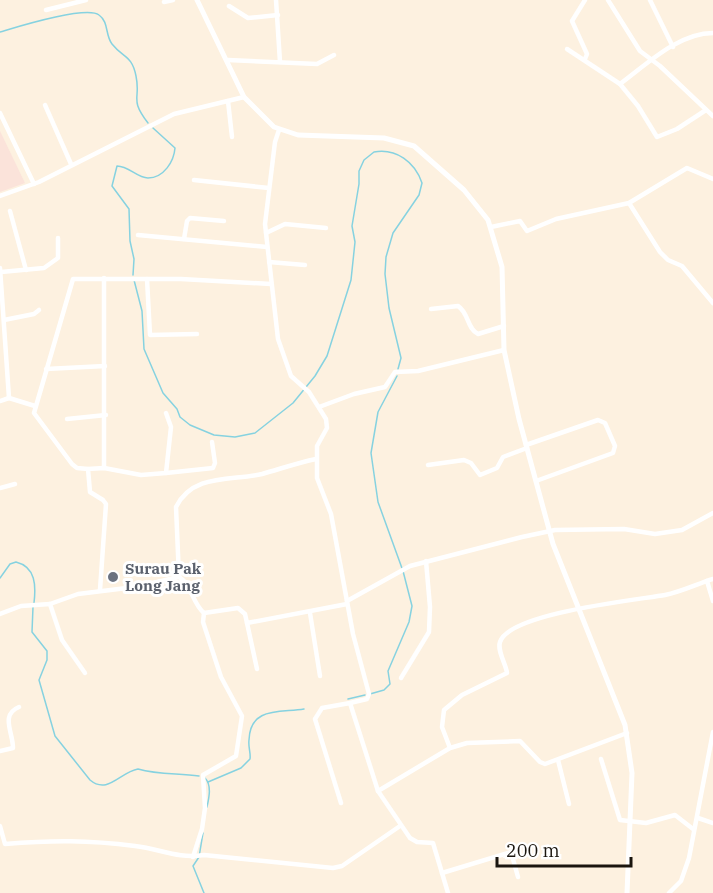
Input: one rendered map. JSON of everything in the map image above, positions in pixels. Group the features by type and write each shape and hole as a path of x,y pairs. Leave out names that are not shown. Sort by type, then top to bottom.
{"street":[{"path":"46,10 86,0"},
{"path":"164,2 173,0"},
{"path":"197,0 244,97 279,130 308,136 384,138 414,146 439,165 476,202 491,227 502,267 504,350 526,447 549,531 578,609 621,709 627,733 631,764 627,893"},
{"path":"276,0 280,62"},
{"path":"585,0 575,12 572,23 587,54 585,59"},
{"path":"608,0 634,44 713,116"},
{"path":"650,0 673,47"},
{"path":"229,6 253,19 278,15"},
{"path":"620,84 673,47 700,34 713,33"},
{"path":"567,49 620,84 638,106 657,137 677,129 706,110"},
{"path":"228,60 317,64 334,55"},
{"path":"0,196 34,184 174,114 244,97"},
{"path":"228,101 232,136"},
{"path":"45,105 71,164"},
{"path":"0,113 34,184"},
{"path":"279,130 275,142 269,188 266,233 282,353 291,376 304,387 326,419 327,428 317,446 316,478 331,514 347,602 369,694 350,703 321,708 315,719 341,803"},
{"path":"491,227 520,221 527,231 556,219 629,203 687,168 713,179"},
{"path":"194,180 269,188"},
{"path":"629,203 660,252 668,260 682,266 713,303"},
{"path":"10,211 26,270"},
{"path":"184,239 187,221 190,218 224,221"},
{"path":"266,233 285,224 326,228"},
{"path":"138,235 267,247"},
{"path":"9,398 3,341 1,270 44,268 55,262 58,258 58,238"},
{"path":"269,262 305,265"},
{"path":"104,278 106,415 104,468"},
{"path":"212,442 215,463 213,468 141,475 104,468 77,468 72,464 35,416 35,406 73,279 147,279 271,284"},
{"path":"147,279 150,335 197,334"},
{"path":"431,309 458,306 465,312 472,330 478,334 504,326"},
{"path":"4,320 27,316 39,310"},
{"path":"319,407 354,394 385,387 395,372 418,371 504,350"},
{"path":"46,369 105,366"},
{"path":"0,400 9,398 35,406"},
{"path":"166,413 171,427 166,473"},
{"path":"67,419 106,415"},
{"path":"428,465 464,460 471,463 480,475 497,468 503,457 526,447 598,420 605,423 615,451 536,481"},
{"path":"204,613 196,605 188,585 179,577 176,507 184,496 217,478 260,474 285,465 316,459"},
{"path":"88,469 90,492 104,500 106,507 100,590"},
{"path":"0,488 15,484"},
{"path":"247,623 310,613 347,602 410,566 549,531 624,529 655,534 682,530 713,513"},
{"path":"401,678 429,632 430,598 426,561"},
{"path":"0,614 29,604 50,604 78,594 135,587 179,577"},
{"path":"450,748 442,727 444,710 462,695 507,673 499,646 502,639 526,624 578,609 667,595 713,579"},
{"path":"707,581 713,601"},
{"path":"50,604 62,640 85,673"},
{"path":"204,613 238,608 245,614 257,669"},
{"path":"195,856 205,808 203,775 236,756 242,720 221,676 203,622 204,613"},
{"path":"310,613 320,676"},
{"path":"350,703 378,791 400,826 415,842 433,843 448,893"},
{"path":"0,751 13,748 6,719 10,712 19,707"},
{"path":"669,893 682,879 689,858 713,732"},
{"path":"378,791 450,748 467,743 520,741 542,764 558,760 615,735 627,733"},
{"path":"601,759 618,818 621,821 648,822 675,815 693,829"},
{"path":"558,760 569,804"},
{"path":"698,818 713,823"},
{"path":"0,826 5,844 70,839 138,847 186,858 204,855 337,868 400,826"},
{"path":"442,873 511,852 518,877"}],"shaded area":[{"path":"0,131 25,183 0,192"}],"waterway":[{"path":"0,32 66,15 80,13 99,15 104,21 112,44 132,64 137,84 137,103 148,123"},
{"path":"133,275 134,259 130,241 129,209 112,186 117,166 148,178 159,175 167,168 173,158 175,148 153,128"},
{"path":"134,280 142,311 144,349 163,393 177,409 180,417 190,425 214,435 235,437 255,433 293,403 315,376 327,356 351,280 355,242 352,226 359,171 364,160 374,152 390,152 410,163 422,183 419,195 393,233 386,257 385,274 389,308 401,358 398,369"},
{"path":"370,694 384,690 390,684 388,671 409,622 412,606 403,571 378,502 371,453 378,412 397,376"},
{"path":"0,578 10,564 16,562 23,564 33,578 34,603"},
{"path":"33,607 32,632 47,651 47,660 39,680 55,736 90,780 96,784 108,784 138,769 199,776"},
{"path":"348,699 365,695"},
{"path":"208,782 241,768 250,759 251,729 261,716 268,713 304,709"},
{"path":"205,778 209,788 207,807"},
{"path":"203,833 199,857 193,866 204,893"}],"place":[{"name":"Surau Pak Long Jang","path":"113,577"}]}
